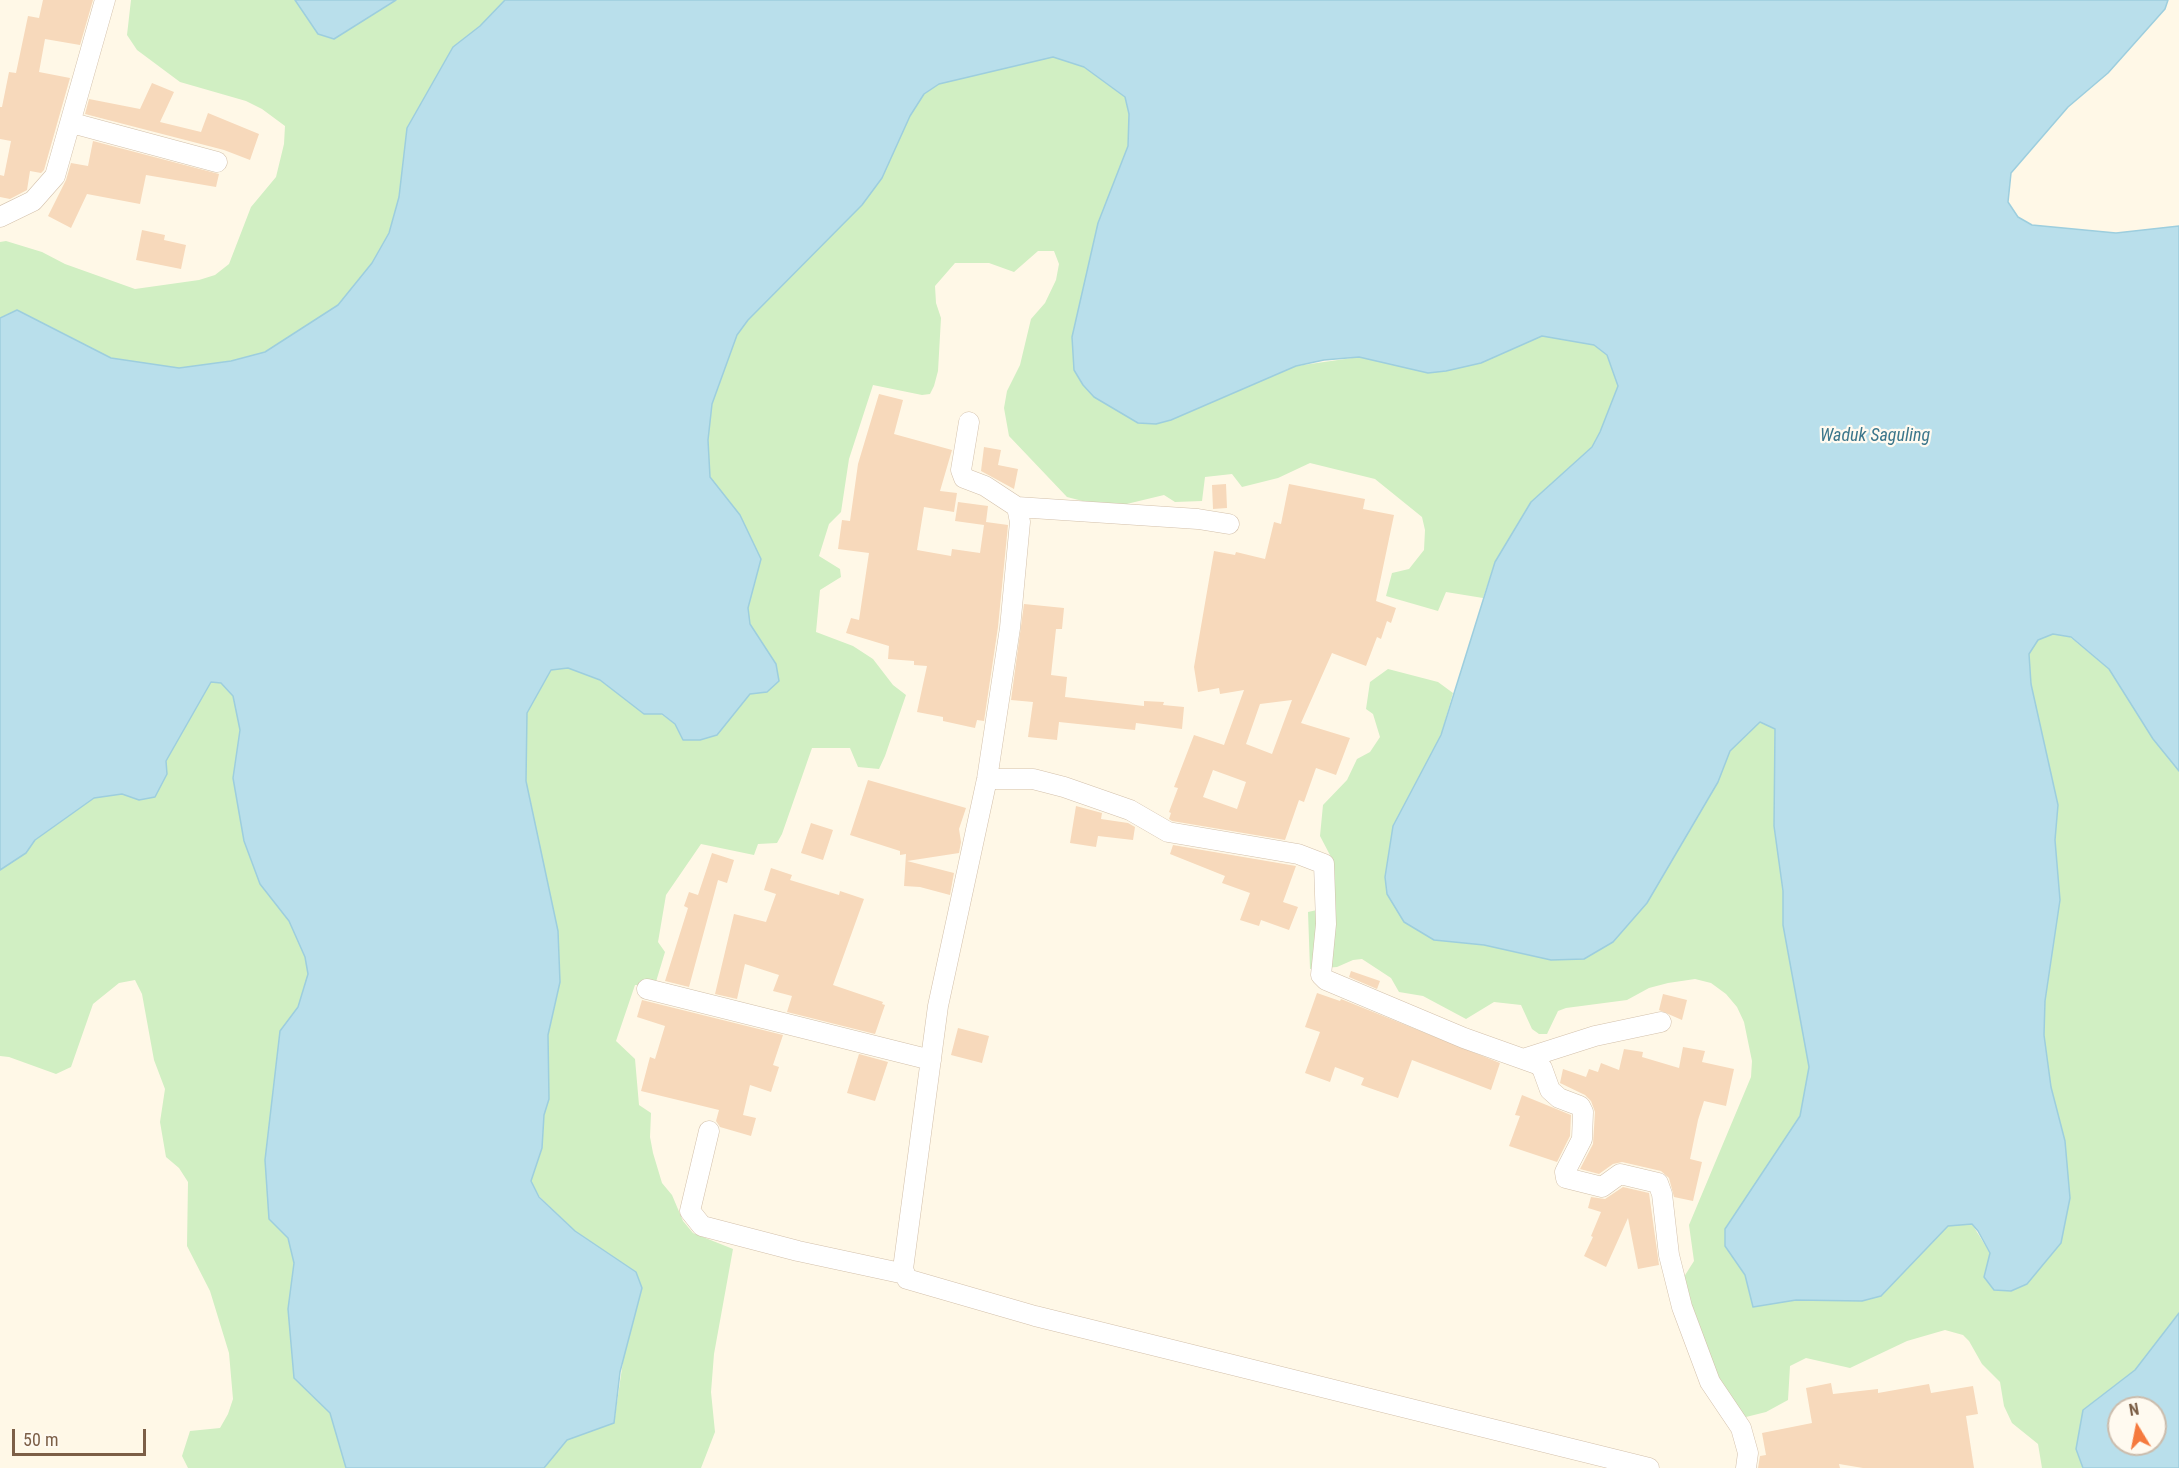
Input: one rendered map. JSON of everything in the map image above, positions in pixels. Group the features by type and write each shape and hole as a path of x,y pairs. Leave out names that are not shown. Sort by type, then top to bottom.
{"street":[{"path":"0,217 33,201 55,176 72,123 105,0"},
{"path":"72,123 217,162"},
{"path":"969,422 961,470 964,478 985,486 1017,507 1198,519 1229,524"},
{"path":"1017,507 1020,522 1010,628 987,779 938,1006 903,1269 907,1278 1035,1316 1648,1468"},
{"path":"987,779 1033,779 1064,787 1130,810 1168,832 1298,854 1320,862 1326,870 1326,924 1321,975 1326,980 1542,1068 1550,1090 1559,1098 1580,1106 1583,1112 1582,1139 1572,1153 1564,1172 1566,1178 1602,1187 1620,1174 1658,1183 1662,1194 1668,1255 1682,1307 1710,1382 1741,1428 1748,1453 1746,1468"},
{"path":"647,989 931,1060"},
{"path":"1523,1059 1595,1036 1661,1022"},
{"path":"709,1131 690,1211 702,1226 798,1251 905,1274"}],"green space":[{"path":"131,0 295,0 318,34 334,39 396,0 505,0 480,26 453,47 407,128 399,197 389,233 372,263 338,305 265,352 231,361 179,368 111,358 17,310 0,318 0,242 6,241 42,252 65,264 135,289 199,280 215,275 229,264 251,207 276,177 284,144 285,126 262,109 246,101 180,82 137,50 127,35"},
{"path":"1053,57 1084,67 1125,97 1129,114 1128,146 1098,223 1072,337 1156,424 1296,366 1359,357 1428,373 1481,363 1542,336 1594,345 1607,355 1618,386 1592,447 1531,502 1495,562 1483,598 1446,592 1438,611 1386,596 1392,573 1409,569 1424,550 1425,530 1422,517 1375,479 1310,463 1278,478 1242,487 1232,474 1205,477 1202,501 1175,502 1164,495 1110,508 1067,497 1009,436 1004,408 1007,391 1020,365 1031,319 1045,303 1056,280 1059,264 1054,251 1038,251 1014,272 989,263 955,263 935,286 936,303 941,318 938,371 934,386 930,394 922,395 873,385 849,459 841,512 829,524 819,556 840,569 841,577 820,590 816,632 853,646 873,659 893,685 906,695 885,756 879,769 858,767 850,748 812,748 777,843 758,844 754,855 701,844 666,895 658,942 665,952 655,985 635,985 616,1041 635,1059 639,1105 651,1113 650,1137 653,1153 662,1183 672,1195 683,1221 693,1233 733,1249 714,1354 711,1392 715,1432 701,1468 544,1468 567,1440 614,1423 636,1272 575,1231 539,1196 531,1181 542,1148 544,1115 549,1099 548,1035 560,982 558,931 526,781 527,713 551,670 568,668 600,680 644,714 661,714 675,724 717,735 751,693 767,692 776,664 750,624 748,608 761,559 740,515 710,477 708,440 712,404 737,335 747,320 862,205 882,178 910,116 924,94 939,84"},
{"path":"2053,634 2070,637 2109,669 2153,739 2179,771 2179,1313 2135,1370 2083,1410 2076,1449 2083,1468 2042,1468 2038,1444 2012,1423 2004,1406 2000,1382 1982,1364 1963,1335 1945,1330 1907,1341 1850,1368 1806,1358 1790,1366 1788,1400 1766,1412 1746,1417 1729,1400 1707,1356 1701,1329 1682,1280 1694,1261 1689,1225 1751,1077 1752,1061 1744,1022 1737,1007 1726,994 1711,983 1695,979 1668,983 1649,988 1627,1000 1558,1011 1547,1034 1539,1034 1532,1029 1521,1005 1494,1002 1466,1019 1423,996 1399,992 1391,978 1362,959 1337,967 1310,969 1308,912 1317,910 1331,857 1320,836 1323,805 1347,780 1357,759 1370,752 1380,737 1373,714 1366,709 1370,682 1388,669 1438,682 1453,693 1441,735 1393,826 1385,877 1387,894 1404,922 1434,940 1484,945 1647,903 1718,782 1730,751 1760,722 1775,729 1774,826 1783,891 1783,925 1809,1067 1800,1116 1725,1229 1725,1246 1745,1275 1753,1307 1796,1300 1862,1301 1881,1296 1947,1226 1972,1224 1990,1253 2051,1087 2044,1035 2045,1001 2060,900 2055,840 2058,805 2031,684 2029,654 2038,640"},
{"path":"211,682 221,683 233,696 240,730 233,778 260,884 289,921 305,957 308,974 298,1007 280,1032 265,1160 269,1219 288,1238 294,1263 288,1309 294,1378 330,1413 346,1468 188,1468 182,1456 190,1431 220,1428 228,1414 233,1399 229,1353 210,1291 187,1246 188,1182 179,1168 166,1157 160,1122 165,1089 154,1060 142,994 135,980 119,983 93,1004 71,1067 56,1074 9,1057 0,1056 0,870 26,853 35,840 94,798 122,794 139,800 167,774 166,761"}],"water":[{"path":"295,0 396,0 334,39 318,34"},
{"name":"Waduk Saguling","path":"505,0 2168,0 2165,9 2108,73 2068,107 2011,173 2008,202 2018,217 2032,225 2116,233 2179,226 2179,771 2153,739 2109,669 2071,637 2053,634 2038,640 2029,654 2031,684 2058,805 2055,840 2060,900 2045,1001 2044,1035 2051,1087 2065,1141 2070,1198 2061,1243 2027,1284 2011,1291 1994,1290 1984,1277 1990,1253 1978,1231 1972,1224 1948,1226 1881,1296 1862,1301 1796,1300 1753,1307 1745,1275 1725,1246 1725,1229 1800,1116 1809,1067 1783,925 1783,891 1774,826 1775,729 1760,722 1730,751 1718,782 1647,903 1613,942 1584,959 1551,960 1484,945 1434,940 1404,922 1387,894 1385,877 1393,826 1441,735 1495,562 1531,502 1592,447 1600,432 1618,386 1607,355 1594,345 1542,336 1481,363 1428,373 1359,357 1324,360 1296,366 1171,420 1156,424 1138,423 1094,397 1083,385 1074,370 1072,337 1098,223 1128,146 1129,114 1125,97 1084,67 1053,57 939,84 924,94 910,116 882,178 862,205 748,320 737,335 712,404 708,440 710,477 740,515 761,559 748,608 750,624 776,664 779,681 767,692 750,694 717,735 700,740 683,740 675,724 662,714 644,714 600,680 568,668 551,670 527,713 526,781 558,931 560,982 548,1035 549,1099 544,1115 542,1148 531,1181 539,1197 575,1231 636,1272 642,1288 620,1372 614,1423 567,1440 544,1468 346,1468 330,1413 294,1378 288,1309 294,1263 288,1238 269,1219 265,1160 280,1031 298,1007 308,974 305,957 289,921 260,884 244,841 233,778 240,730 233,696 221,683 211,682 166,761 167,774 155,797 139,800 122,794 94,798 35,840 26,853 0,870 0,318 17,310 111,358 179,368 231,361 265,352 338,305 372,263 389,233 399,197 407,128 453,47 480,26"},
{"path":"2179,1313 2179,1468 2083,1468 2076,1449 2083,1410 2135,1370"}],"building":[{"path":"43,0 93,0 80,45 45,39 39,72 70,78 44,170 41,173 30,171 27,190 10,199 0,197 0,175 4,176 11,141 0,139 0,107 2,107 9,72 16,73 28,16 39,18"},
{"path":"152,83 174,92 160,122 201,132 208,113 259,134 250,160 224,150 85,114 89,99 140,109"},
{"path":"93,141 219,174 216,187 146,175 140,204 87,194 71,228 48,216 66,180 71,163 88,166"},
{"path":"142,230 165,235 164,240 186,245 181,269 136,260"},
{"path":"879,394 903,400 894,434 952,450 940,491 957,493 954,512 924,507 917,550 951,556 952,549 980,553 984,525 955,521 958,502 988,506 986,522 1008,525 998,627 984,721 977,720 975,728 943,721 943,717 917,712 927,666 914,665 914,661 888,659 889,646 846,633 851,618 859,620 869,553 838,549 842,520 850,521 858,464"},
{"path":"984,447 1001,450 998,465 1018,469 1014,489 981,471"},
{"path":"1226,484 1227,508 1213,509 1212,485"},
{"path":"1289,484 1365,499 1363,509 1394,515 1376,601 1396,608 1391,623 1387,621 1381,639 1377,637 1366,666 1332,653 1301,723 1350,738 1336,775 1316,768 1304,802 1299,800 1285,840 1172,821 1169,819 1171,813 1169,812 1178,788 1174,787 1194,735 1224,745 1244,690 1220,694 1219,688 1198,692 1194,667 1214,551 1235,555 1236,552 1265,559 1274,522 1281,524","holes":["1292,700 1272,754 1246,744 1260,704","1213,770 1246,782 1237,809 1203,797"]},
{"path":"1024,604 1064,608 1062,629 1056,629 1051,675 1067,677 1065,697 1144,706 1144,701 1164,702 1163,705 1184,707 1182,729 1136,723 1135,730 1059,722 1057,740 1028,737 1033,702 1011,700"},
{"path":"868,780 966,808 959,829 961,842 959,853 907,861 954,873 950,895 920,887 904,886 906,854 900,855 900,851 850,835"},
{"path":"1076,806 1102,813 1101,819 1128,823 1135,827 1133,840 1098,836 1096,847 1070,843"},
{"path":"811,823 833,830 823,860 801,853"},
{"path":"1173,845 1296,866 1283,902 1298,907 1289,930 1261,920 1259,926 1240,920 1250,893 1222,883 1225,876 1170,854"},
{"path":"712,853 734,860 727,883 718,880 689,987 665,981 688,908 684,906 689,892 698,895"},
{"path":"771,868 792,875 790,880 839,895 840,891 864,899 833,985 883,1002 882,1004 885,1005 875,1034 787,1012 792,996 773,991 779,975 745,964 737,999 715,994 734,914 766,922 776,894 764,890"},
{"path":"1351,971 1380,981 1377,989 1349,977"},
{"path":"1317,993 1340,1001 1341,999 1500,1063 1491,1090 1412,1060 1398,1098 1361,1085 1364,1078 1335,1067 1330,1082 1305,1073 1320,1032 1305,1027"},
{"path":"1663,994 1687,1000 1682,1020 1659,1010"},
{"path":"642,1000 783,1035 773,1065 779,1067 771,1092 750,1085 743,1115 756,1118 751,1136 720,1127 716,1121 719,1110 641,1091 650,1057 655,1059 665,1026 637,1017"},
{"path":"958,1028 989,1036 982,1063 951,1055"},
{"path":"1683,1047 1705,1051 1702,1062 1734,1069 1726,1106 1704,1101 1698,1120 1690,1159 1702,1162 1693,1201 1674,1197 1669,1178 1661,1171 1622,1162 1613,1164 1599,1174 1580,1169 1593,1144 1595,1112 1591,1101 1585,1095 1560,1083 1563,1069 1586,1077 1589,1069 1598,1072 1601,1063 1619,1070 1624,1049 1643,1052 1642,1057 1679,1068"},
{"path":"859,1054 888,1062 875,1101 847,1093"},
{"path":"1522,1095 1571,1115 1570,1136 1557,1162 1509,1146 1520,1116 1515,1115"},
{"path":"1623,1187 1649,1193 1659,1265 1638,1269 1628,1218 1606,1267 1584,1256 1601,1212 1588,1208 1591,1197 1605,1199"},
{"path":"1831,1383 1833,1394 1878,1389 1878,1393 1929,1384 1931,1393 1973,1386 1978,1414 1966,1416 1974,1468 1863,1468 1839,1464 1840,1468 1758,1468 1760,1456 1766,1455 1762,1433 1812,1423 1806,1388"}]}
